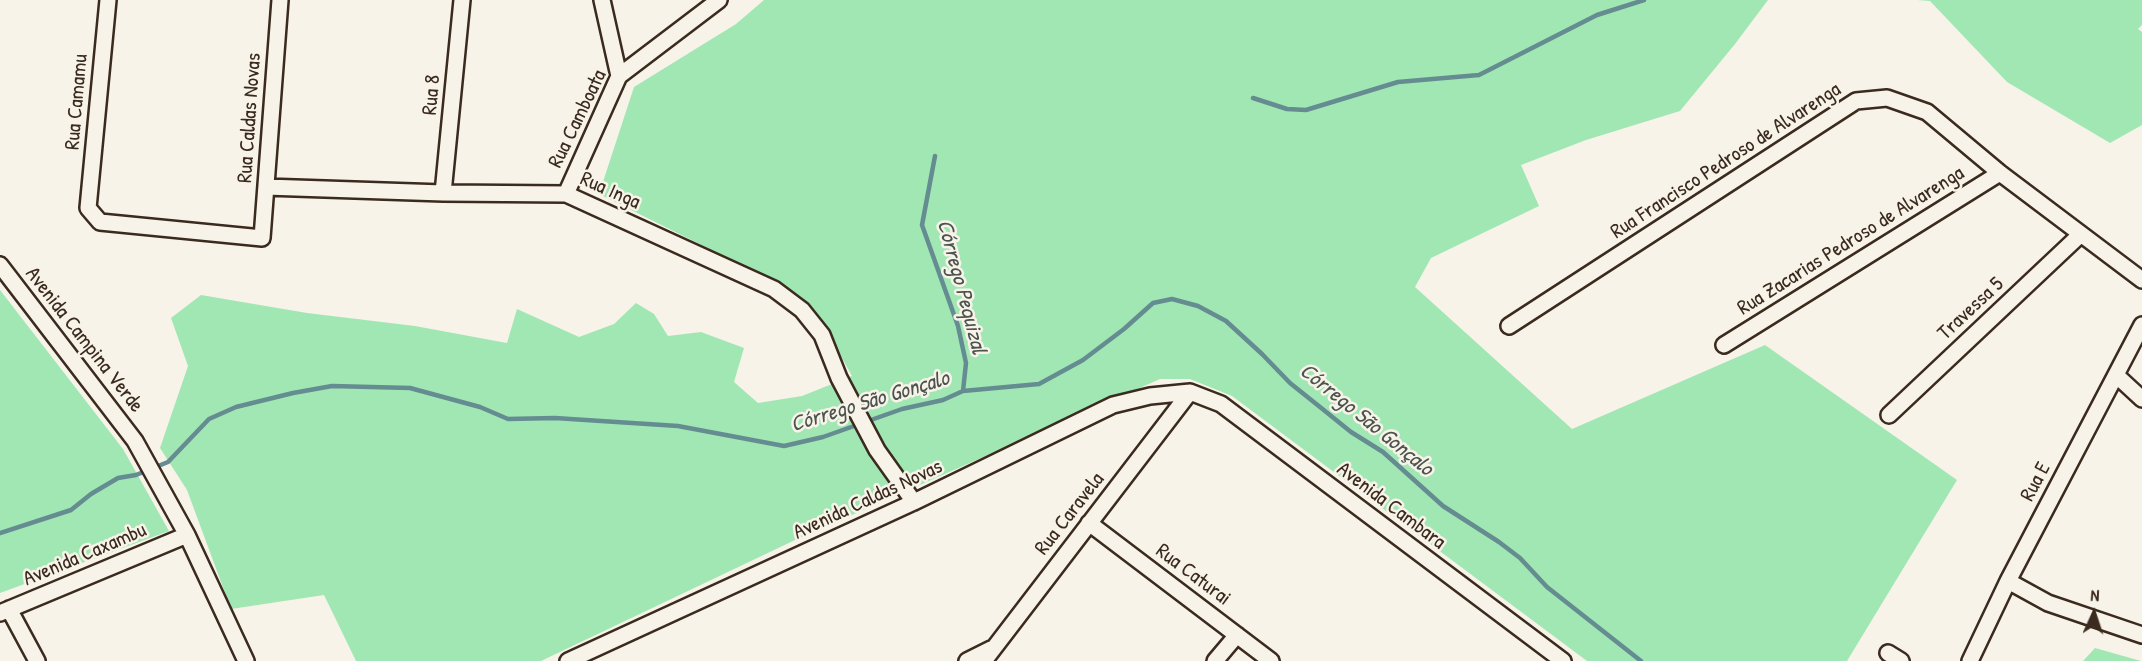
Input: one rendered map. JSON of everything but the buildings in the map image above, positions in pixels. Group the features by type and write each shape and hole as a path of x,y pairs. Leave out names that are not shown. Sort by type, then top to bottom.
{"street":[{"name":"Rua Camamu","path":"108,0 88,208 100,222 261,238"},
{"name":"Rua Caldas Novas","path":"261,238 280,0"},
{"name":"Rua 8","path":"443,193 462,0"},
{"path":"602,0 619,76"},
{"name":"Rua Camboata","path":"566,194 619,76 718,0"},
{"name":"Rua Francisco Pedroso de Alvarenga","path":"1509,326 1856,100 1887,98 1927,112 2000,173 2142,280"},
{"name":"Rua Zacarias Pedroso de Alvarenga","path":"1724,345 2000,173"},
{"name":"Rua Inga","path":"266,187 443,193 566,194 774,289 802,310 822,334 839,378 877,450 914,502"},
{"name":"Travessa 5","path":"1889,415 2081,234"},
{"name":"Avenida Campina Verde","path":"0,265 135,441 187,535"},
{"name":"Rua E","path":"1970,661 2008,581 2142,325"},
{"path":"2116,375 2142,399"},
{"name":"Avenida Caldas Novas","path":"568,661 914,502 1113,405 1150,396 1190,392"},
{"name":"Rua Caravela","path":"988,655 1190,392"},
{"name":"Avenida Cambara","path":"1190,392 1221,404 1563,661"},
{"name":"Rua Caturai","path":"1089,523 1271,661"},
{"path":"187,535 246,661"},
{"name":"Avenida Caxambu","path":"5,611 187,535"},
{"path":"2008,581 2048,603 2142,635"},
{"path":"5,611 37,661"},
{"path":"1215,661 1237,635"},
{"path":"967,661 988,655"}],"green space":[{"path":"764,0 1768,0 1680,111 1586,140 1521,165 1539,206 1431,258 1415,287 1572,429 1765,345 1957,480 1847,661 1587,661 1232,396 1190,379 1160,379 793,541 541,661 356,661 324,595 231,609 187,490 160,448 188,366 171,318 201,295 307,313 415,326 507,343 517,309 579,337 614,324 636,303 654,314 668,336 701,332 744,348 734,382 758,403 802,396 852,376 819,317 790,289 599,194 634,87 736,24"},
{"path":"1917,0 2142,0 2142,25 2138,29 2142,32 2142,125 2110,143 2007,82 1930,1"},
{"path":"0,290 123,449 169,531 0,593"},
{"path":"2095,648 2141,661 2083,661"}],"waterway":[{"name":"Córrego Pequizal","path":"1253,98 1287,109 1306,110 1398,82 1479,75 1597,15 1644,0"},
{"name":"Córrego Pequizal","path":"935,156 922,225 958,326 966,363 963,391"},
{"name":"Córrego São Gonçalo","path":"0,533 71,510 91,494 118,478 136,475 168,462 209,419 236,407 293,393 332,386 410,388 480,407 508,419 555,418 678,426 784,446 823,437 902,409 943,400 963,391 1039,384 1083,360 1124,329 1153,303 1172,299 1198,306 1226,321 1290,383 1351,432 1383,452 1443,506 1520,558 1547,587 1641,661"}]}
